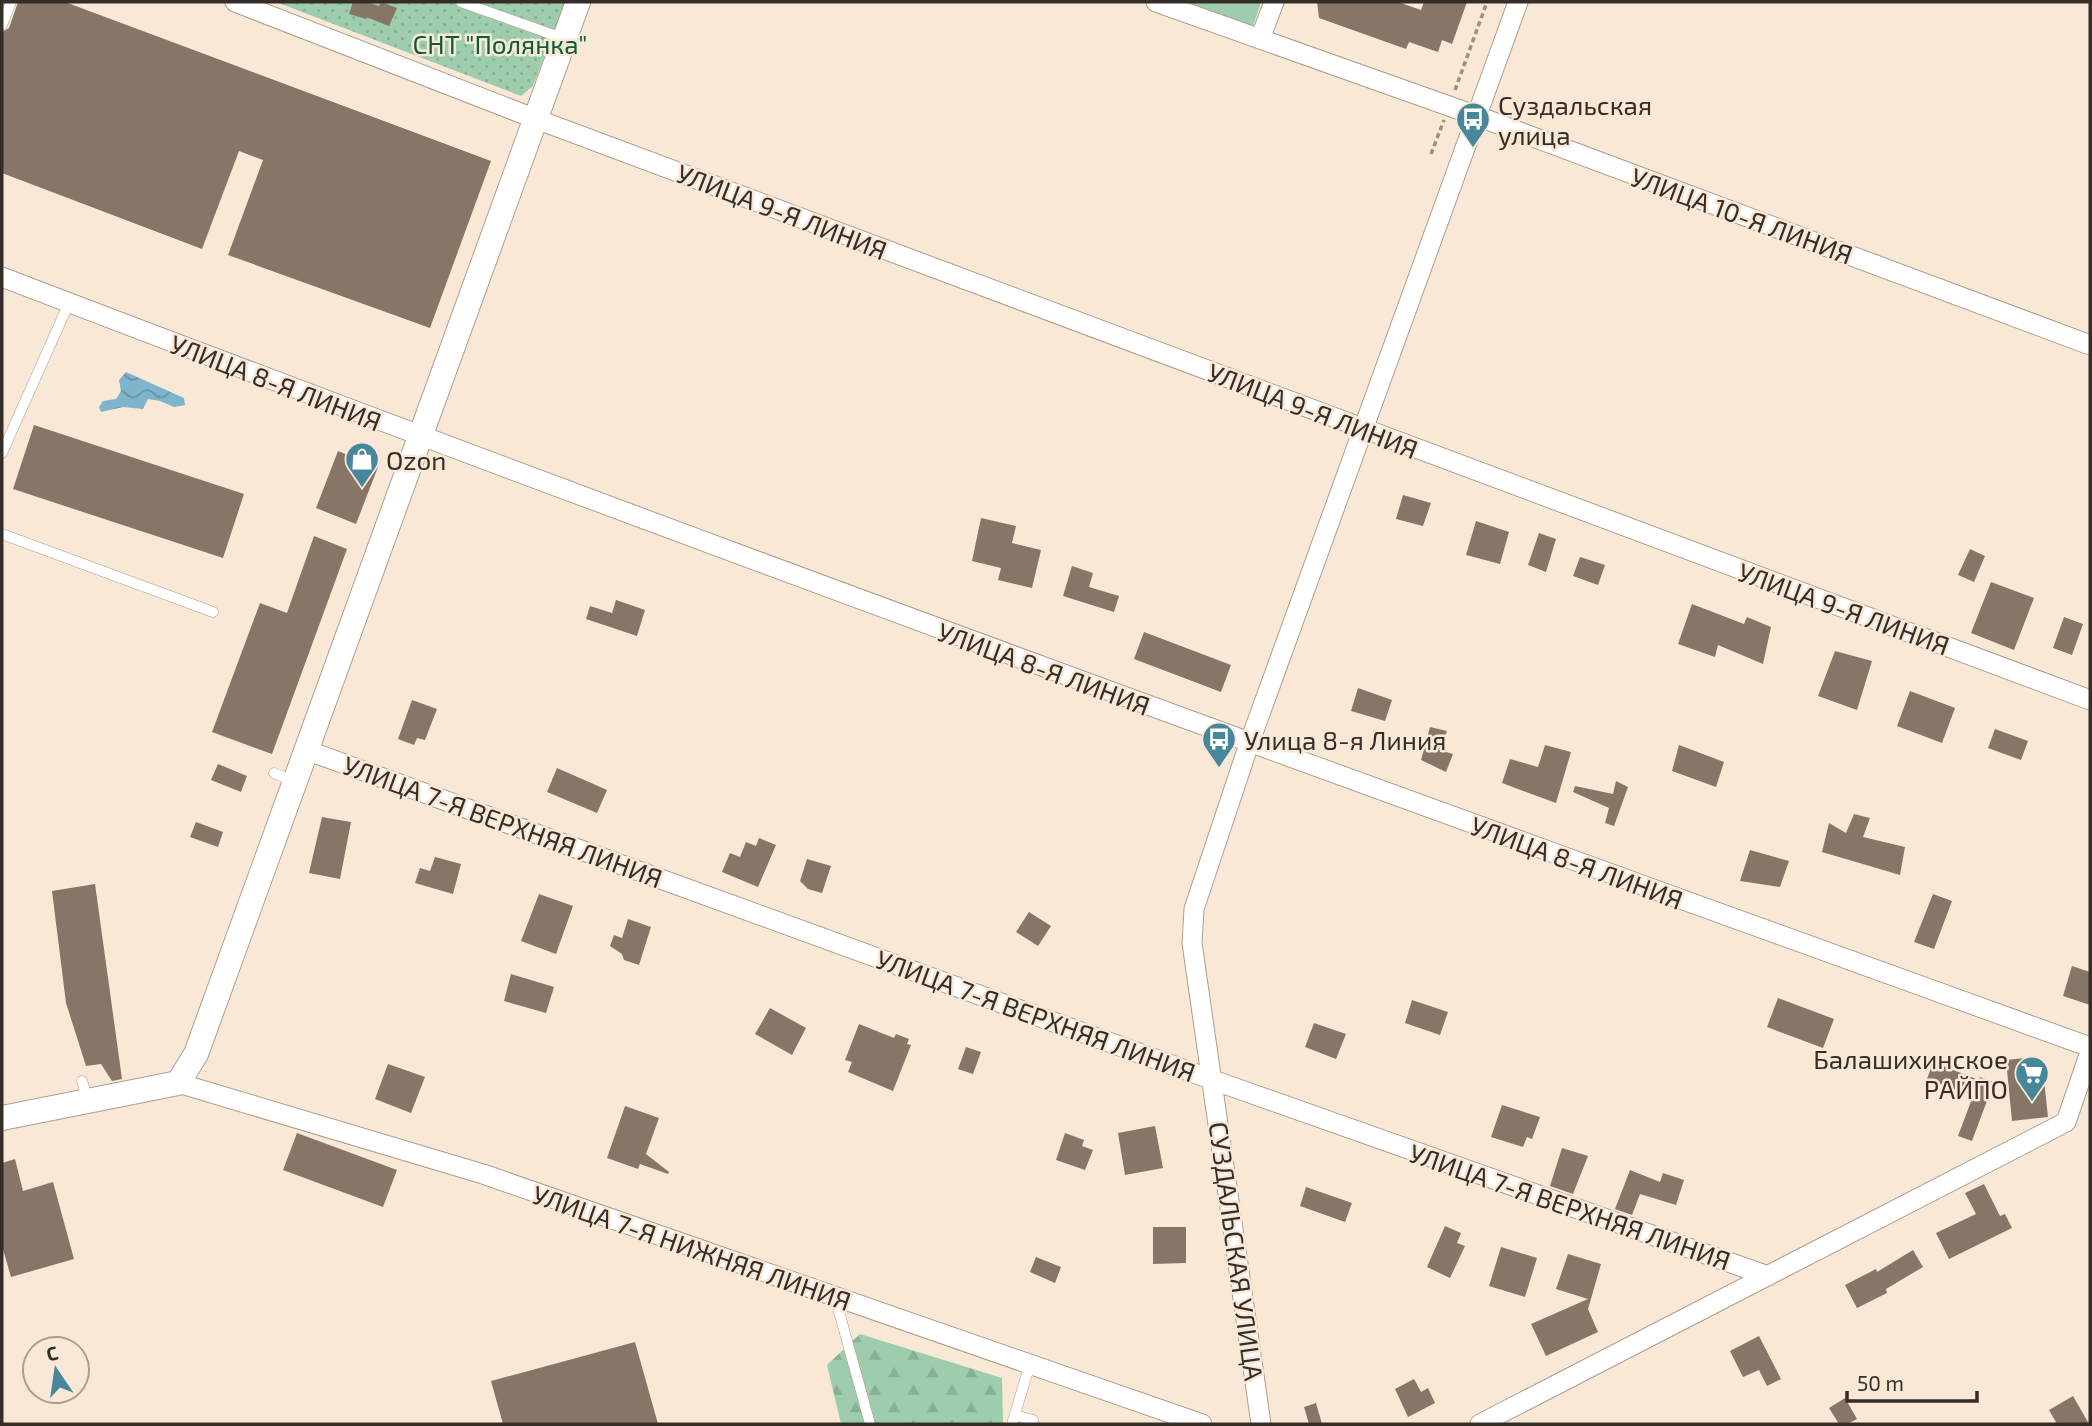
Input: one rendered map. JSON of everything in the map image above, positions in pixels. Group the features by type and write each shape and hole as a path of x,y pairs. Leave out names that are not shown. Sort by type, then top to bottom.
{"street":[{"name":"УЛИЦА 9-Я ЛИНИЯ","path":"235,2 536,119 2090,700"},
{"path":"2,1118 85,1090 178,1083 196,1054 284,777 306,750 578,2"},
{"name":"УЛИЦА 10-Я ЛИНИЯ","path":"1156,2 1477,116 2090,345"},
{"path":"1260,39 1274,2"},
{"name":"СУЗДАЛЬСКАЯ УЛИЦА","path":"1261,1424 1192,943 1194,909 1249,744 1518,2"},
{"name":"УЛИЦА 8-Я ЛИНИЯ","path":"2,277 420,437 1249,744 2090,1049"},
{"name":"УЛИЦА 7-Я ВЕРХНЯЯ ЛИНИЯ","path":"306,750 1213,1080 1768,1276"},
{"path":"1480,1424 2066,1122 2090,1049"},
{"name":"УЛИЦА 7-Я НИЖНЯЯ ЛИНИЯ","path":"178,1083 483,1174 1202,1424"}],"lane":[{"path":"2,25 11,2"},
{"path":"461,2 565,39"},
{"path":"2,453 69,303"},
{"path":"2,534 213,612"},
{"path":"834,1296 870,1424"},
{"path":"1030,1364 1014,1419 1033,1420"}],"path":[{"path":"1431,155 1487,2"}],"green space":[{"name":"СНТ \"Полянка\"","path":"276,2 565,2 533,86 521,96"},
{"path":"1173,2 1261,2 1252,29"},
{"path":"860,1334 1002,1378 1003,1424 841,1424 827,1365"}],"water":[{"path":"126,372 184,398 185,405 174,407 148,399 143,409 123,407 101,412 99,407 103,401 116,399 121,391 119,380"}],"building":[{"path":"18,2 65,2 491,161 430,328 228,255 263,160 239,151 202,249 2,173 2,32 9,28"},
{"path":"353,2 367,2 379,6 381,2 397,8 389,26 349,14"},
{"path":"1317,2 1398,2 1421,10 1424,2 1467,2 1452,44 1442,40 1438,52 1409,42 1406,49 1319,18"},
{"path":"34,425 244,494 223,558 13,489"},
{"path":"338,451 378,467 356,524 316,508"},
{"path":"1403,495 1431,503 1423,526 1396,519"},
{"path":"981,518 1016,526 1012,543 1041,550 1032,588 998,580 1001,568 972,561"},
{"path":"1476,521 1509,532 1500,564 1466,555"},
{"path":"1539,533 1556,539 1546,572 1528,565"},
{"path":"314,536 347,549 272,754 212,732 260,603 287,613"},
{"path":"1970,549 1985,556 1974,582 1958,575"},
{"path":"1580,557 1605,565 1598,585 1573,576"},
{"path":"1072,566 1093,573 1089,587 1119,596 1114,612 1063,596"},
{"path":"1991,582 2034,598 2014,650 1971,633"},
{"path":"616,600 645,610 637,636 586,619 590,606 612,613"},
{"path":"1692,604 1744,624 1747,617 1771,627 1763,664 1718,645 1715,657 1678,644"},
{"path":"2064,617 2083,624 2072,655 2053,648"},
{"path":"1144,632 1231,665 1221,692 1134,659"},
{"path":"1835,651 1872,661 1857,710 1818,696"},
{"path":"1358,688 1392,700 1385,721 1351,711"},
{"path":"1910,691 1955,708 1942,743 1897,726"},
{"path":"412,700 437,709 425,740 417,738 414,745 398,739"},
{"path":"1430,727 1447,731 1439,750 1453,754 1446,772 1421,760"},
{"path":"1995,729 2028,741 2021,760 1988,748"},
{"path":"1545,745 1571,752 1556,803 1502,783 1510,759 1538,767"},
{"path":"1679,745 1724,762 1716,787 1672,771"},
{"path":"218,764 247,776 241,792 211,780"},
{"path":"557,768 607,790 597,813 547,792"},
{"path":"1616,781 1628,787 1614,826 1605,823 1609,808 1573,792 1575,786 1613,794"},
{"path":"1854,814 1870,818 1863,837 1905,847 1900,875 1822,852 1829,823 1846,833"},
{"path":"322,817 351,822 340,879 309,873"},
{"path":"196,822 223,832 218,847 190,837"},
{"path":"759,838 776,845 758,887 722,872 730,853 740,857 746,842 756,846"},
{"path":"1750,850 1789,861 1780,887 1740,881"},
{"path":"435,857 461,864 453,894 415,883 420,868 430,871"},
{"path":"807,859 831,866 822,893 808,889 800,881"},
{"path":"95,884 122,1079 112,1081 101,1064 86,1066 66,1003 52,891"},
{"path":"539,894 573,906 556,954 521,941"},
{"path":"1933,894 1952,901 1934,949 1914,942"},
{"path":"1029,912 1051,926 1038,946 1016,932"},
{"path":"628,919 651,927 639,965 624,960 622,954 610,946 614,935 622,938"},
{"path":"2072,966 2090,972 2090,1005 2063,996"},
{"path":"511,974 554,987 546,1013 504,1001"},
{"path":"1778,998 1834,1019 1823,1048 1767,1027"},
{"path":"1412,1000 1448,1012 1440,1035 1405,1023"},
{"path":"770,1008 806,1028 792,1055 755,1034"},
{"path":"1314,1023 1346,1034 1336,1059 1305,1047"},
{"path":"859,1024 894,1038 896,1034 909,1039 907,1044 911,1045 893,1091 848,1072 852,1062 845,1060"},
{"path":"966,1047 981,1052 973,1074 958,1069"},
{"path":"2035,1057 2038,1081 2044,1080 2048,1117 2012,1121 2006,1060"},
{"path":"1933,1062 1979,1080 1980,1077 1994,1082 1972,1141 1958,1136 1973,1096 1927,1079"},
{"path":"388,1064 425,1077 411,1113 375,1099"},
{"path":"1502,1105 1540,1117 1532,1139 1527,1137 1523,1147 1491,1137"},
{"path":"625,1106 659,1118 646,1154 669,1172 668,1174 640,1164 638,1169 607,1158"},
{"path":"1155,1126 1163,1168 1125,1175 1118,1133"},
{"path":"297,1133 397,1170 383,1207 283,1170"},
{"path":"1065,1133 1084,1140 1082,1146 1093,1150 1085,1170 1056,1160"},
{"path":"1562,1148 1588,1156 1573,1194 1550,1186"},
{"path":"15,1159 23,1191 53,1182 74,1259 11,1277 2,1246 2,1163"},
{"path":"1630,1170 1660,1182 1663,1173 1684,1180 1676,1205 1640,1194 1632,1215 1615,1209"},
{"path":"1984,1184 2000,1216 2005,1214 2012,1228 1949,1259 1936,1233 1976,1214 1965,1193"},
{"path":"1306,1187 1352,1203 1345,1222 1300,1206"},
{"path":"1445,1226 1461,1233 1457,1243 1465,1246 1450,1278 1427,1267"},
{"path":"1153,1227 1186,1227 1186,1263 1153,1264"},
{"path":"1501,1247 1537,1258 1525,1297 1489,1286"},
{"path":"1913,1250 1923,1267 1886,1289 1887,1293 1857,1308 1845,1285 1876,1269 1877,1272"},
{"path":"1568,1254 1601,1264 1588,1309 1598,1332 1546,1356 1531,1324 1588,1299 1556,1289"},
{"path":"1036,1257 1061,1267 1055,1283 1030,1272"},
{"path":"1759,1336 1781,1379 1767,1386 1759,1370 1743,1377 1730,1351"},
{"path":"635,1342 658,1424 503,1424 491,1381"},
{"path":"1414,1379 1421,1392 1428,1388 1435,1403 1408,1417 1395,1389"},
{"path":"2073,1396 2089,1424 2057,1424 2049,1410"},
{"path":"1845,1398 1857,1419 1847,1424 1839,1424 1829,1408"},
{"path":"1316,1403 1322,1424 1309,1424 1304,1407"}],"place":[{"name":"Суздальская улица","path":"1473,149"},
{"name":"Ozon","path":"362,489"},
{"name":"Улица 8-я Линия","path":"1219,769"},
{"name":"Балашихинское РАЙПО","path":"2032,1103"}]}
